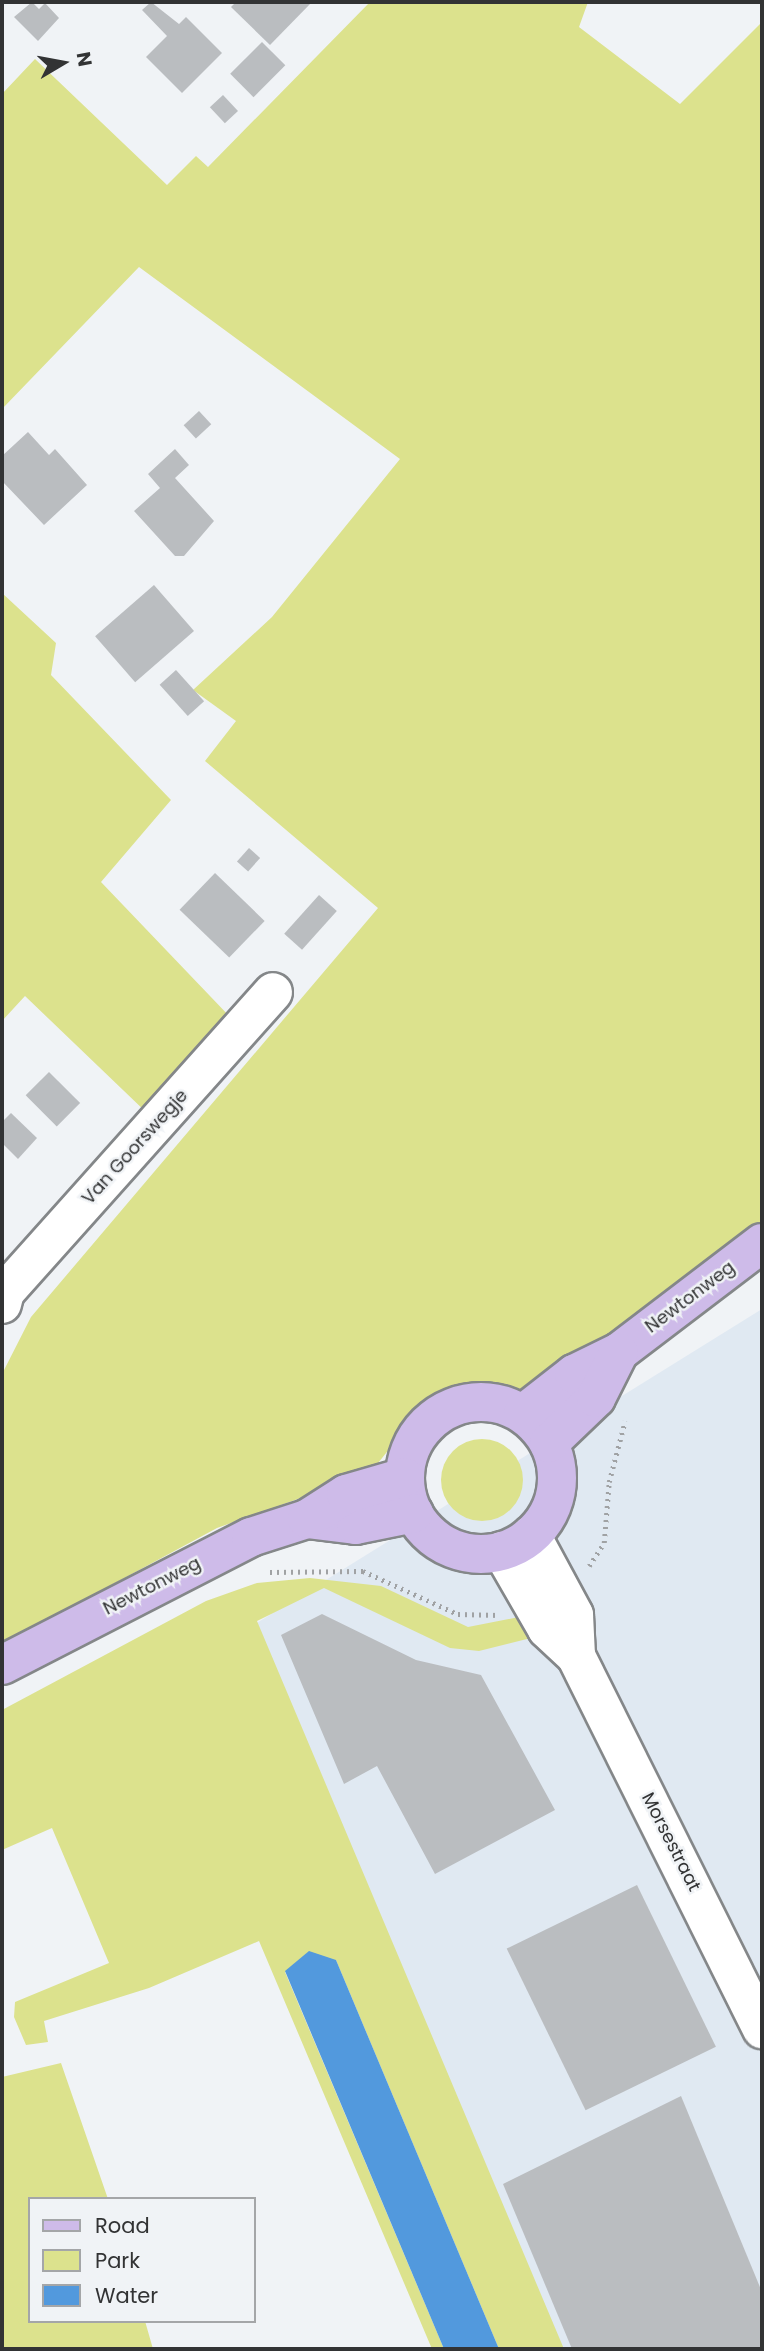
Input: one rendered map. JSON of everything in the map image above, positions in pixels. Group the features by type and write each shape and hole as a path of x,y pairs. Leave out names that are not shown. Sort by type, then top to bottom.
{"main road":[{"name":"Newtonweg","path":"523,1414 574,1374 619,1352 762,1243"},
{"name":"Newtonweg","path":"549,1443 596,1398 619,1352"},
{"path":"471,1402 523,1414 549,1443 556,1493 517,1543 461,1552 442,1543 414,1513 405,1476 410,1450 446,1411 471,1402"},
{"name":"Newtonweg","path":"2,1664 183,1569 307,1519 346,1494 405,1476"},
{"name":"Newtonweg","path":"307,1519 356,1525 414,1513"}],"street":[{"name":"Van Goorswegje","path":"2,1304 5,1292 273,992"},
{"name":"Morsestraat","path":"517,1543 547,1629 576,1656 762,2029"}],"shaded area":[{"path":"762,1309 762,2349 556,2349 247,1629"}],"green space":[{"path":"370,2 588,2 579,27 680,104 762,22 762,1224 531,1390 471,1388 446,1395 415,1417 370,1473 217,1528 2,1644 2,1374 31,1317 378,908 205,761 236,721 193,690 272,617 400,459 139,267 2,409 2,94 35,59 167,185 196,156 208,167"},
{"path":"2,593 56,643 51,675 171,800 101,882 232,1019 148,1114 25,996 2,1021"},
{"path":"482,1439 498,1442 511,1451 520,1464 523,1480 520,1496 511,1509 498,1518 482,1521 466,1518 453,1509 444,1496 441,1480 444,1464 453,1451 466,1442"},
{"path":"310,1578 381,1586 468,1627 524,1616 535,1637 479,1651 450,1648 324,1588 257,1621 564,2349 499,2349 336,1960 285,1972 444,2349 432,2349 259,1941 149,1988 44,2021 48,2042 26,2045 14,2017 15,2002 109,1963 52,1828 2,1850 2,1710 206,1601 257,1583"},
{"path":"61,2063 107,2197 28,2197 28,2323 146,2323 153,2349 2,2349 2,2077"}],"water":[{"path":"309,1951 336,1960 499,2349 444,2349 285,1971"}],"building":[{"path":"32,2 39,9 45,3 59,18 38,41 14,17"},
{"path":"151,2 179,24 186,17 222,53 182,93 146,57 167,36 142,10"},
{"path":"236,2 312,2 270,45 231,7"},
{"path":"262,42 285,65 254,97 230,74"},
{"path":"223,95 238,111 225,123 210,107"},
{"path":"199,411 211,424 196,438 184,425"},
{"path":"28,432 49,455 55,449 87,485 44,525 2,481 2,456"},
{"path":"175,449 189,465 175,478 214,521 184,556 175,556 134,511 160,488 148,474"},
{"path":"154,585 194,631 135,682 95,636"},
{"path":"176,670 204,701 188,716 160,685"},
{"path":"249,848 260,858 248,871 237,861"},
{"path":"215,873 265,921 229,958 180,910"},
{"path":"319,895 337,911 302,950 284,934"},
{"path":"49,1072 80,1103 57,1126 26,1095"},
{"path":"11,1113 37,1138 18,1159 2,1143 2,1122"},
{"path":"322,1614 416,1660 481,1675 555,1810 435,1874 377,1766 344,1784 281,1635"},
{"path":"637,1885 716,2047 586,2110 507,1949"},
{"path":"681,2096 762,2292 762,2349 572,2349 503,2184"}]}
